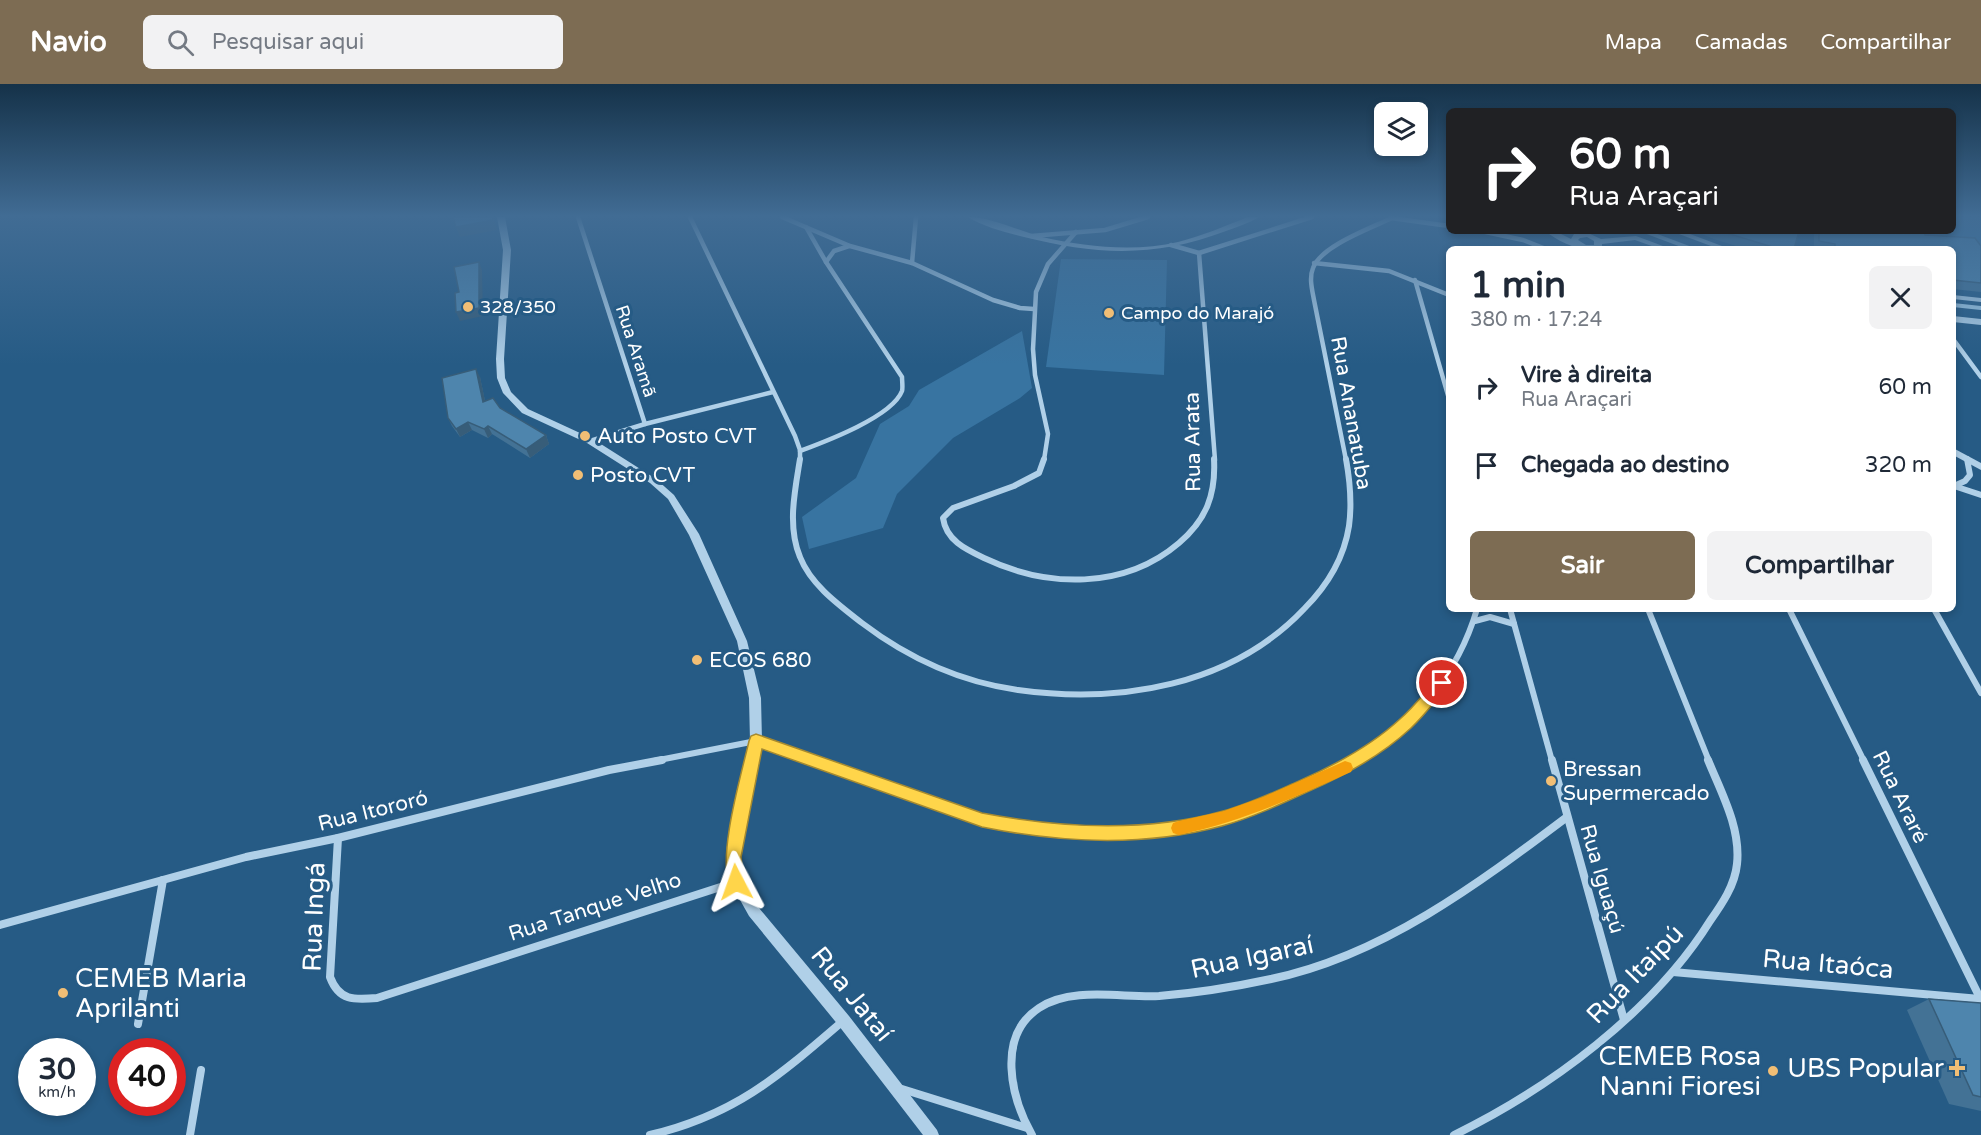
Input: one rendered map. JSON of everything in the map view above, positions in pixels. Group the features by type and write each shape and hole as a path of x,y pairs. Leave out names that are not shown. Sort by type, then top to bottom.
{"street":[{"path":"506,266 502,309 501,378 507,393 525,411 590,441 653,481 681,511 742,641 755,698 756,741 733,857 736,882"},
{"name":"Rua Aramã","path":"594,266 645,424"},
{"path":"713,266 800,451 824,442 886,410 902,390 902,377 829,266"},
{"path":"919,266 993,300 1020,308 1034,309"},
{"name":"Rua Arata","path":"1047,266 1036,292 1034,309 1035,375 1048,434 1043,467 1039,473 1014,486 948,511 943,518 952,540 985,560 1017,572 1052,578 1077,579 1110,577 1144,568 1168,553 1191,533 1206,513 1212,497 1214,473 1208,352 1200,266"},
{"name":"Rua Ananatuba","path":"800,451 793,521 799,559 839,606 925,663 973,680 1028,693 1140,692 1212,673 1248,656 1281,631 1309,605 1330,578 1350,522 1348,479 1311,286 1314,266"},
{"path":"1358,266 1372,267 1415,280 1446,294"},
{"path":"1415,280 1446,388"},
{"path":"1956,297 1981,300"},
{"path":"1956,319 1981,322"},
{"path":"1956,343 1981,377"},
{"path":"590,441 645,424 773,392"},
{"path":"1956,453 1981,467"},
{"path":"1956,485 1965,481 1970,475 1967,459"},
{"path":"1956,487 1981,495"},
{"path":"756,741 982,820 1016,827 1080,833 1134,833 1187,827 1224,818 1267,803 1345,768 1387,740 1405,724 1442,683 1462,653 1477,612"},
{"name":"Rua Iguaçú","path":"1511,612 1624,1020"},
{"name":"Rua Itaipú","path":"1454,1135 1553,1077 1596,1046 1624,1020 1673,972 1709,927 1728,893 1736,872 1738,846 1731,817 1649,612"},
{"name":"Rua Araré","path":"1790,612 1981,999"},
{"path":"1936,612 1981,693"},
{"path":"1475,621 1490,616 1514,624"},
{"name":"Rua Itororó","path":"0,925 246,857 338,838 609,770 756,741"},
{"name":"Rua Igaraí","path":"1030,1131 1015,1101 1012,1051 1015,1035 1026,1018 1039,1008 1056,1000 1081,997 1136,997 1190,993 1304,971 1363,948 1435,910 1487,877 1566,817"},
{"name":"Rua Ingá","path":"338,838 330,977 334,989 340,996"},
{"path":"138,1024 163,880"},
{"name":"Rua Tanque Velho","path":"340,996 354,1000 376,998 736,882"},
{"name":"Rua Jataí","path":"736,882 754,912 932,1135"},
{"name":"Rua Itaóca","path":"1673,972 1981,999"},
{"path":"650,1135 687,1126 748,1095 786,1069 843,1021"},
{"path":"190,1135 201,1070"},
{"path":"896,1088 1030,1131"}],"shaded area":[{"name":"Campo do Marajó","path":"1060,266 1167,266 1164,375 1046,367"},
{"path":"1022,331 1032,388 1020,398 953,438 897,494 883,528 809,549 802,517 856,478 880,424 909,406 919,390"}],"building":[{"path":"479,266 479,308 456,312 455,293 459,292 454,267"},
{"path":"1956,266 1981,266 1981,283 1956,280"},
{"path":"476,369 483,402 493,398 500,408 546,435 526,449 488,426 484,429 468,422 456,429 448,418 442,378"},
{"path":"1929,999 1981,1003 1981,1097 1973,1095"}],"waterway":[{"path":"1956,305 1981,308"}],"slow traffic":[{"path":"1179,828 1224,818 1267,803 1345,768"}],"place":[{"name":"328/350","path":"468,307"},
{"name":"Campo do Marajó","path":"1109,313"},
{"name":"Auto Posto CVT","path":"585,436"},
{"name":"Posto CVT","path":"578,475"},
{"name":"ECOS 680","path":"697,660"},
{"name":"Bressan Supermercado","path":"1551,781"},
{"name":"CEMEB Maria Aprilanti","path":"63,993"},
{"name":"UBS Popular","path":"1957,1068"},
{"name":"CEMEB Rosa Nanni Fioresi","path":"1773,1071"}],"route":[{"path":"736,882 733,857 756,741 982,820 1016,827 1080,833 1134,833 1187,827 1224,818 1267,803 1345,768 1387,740 1405,724 1442,683"}]}
